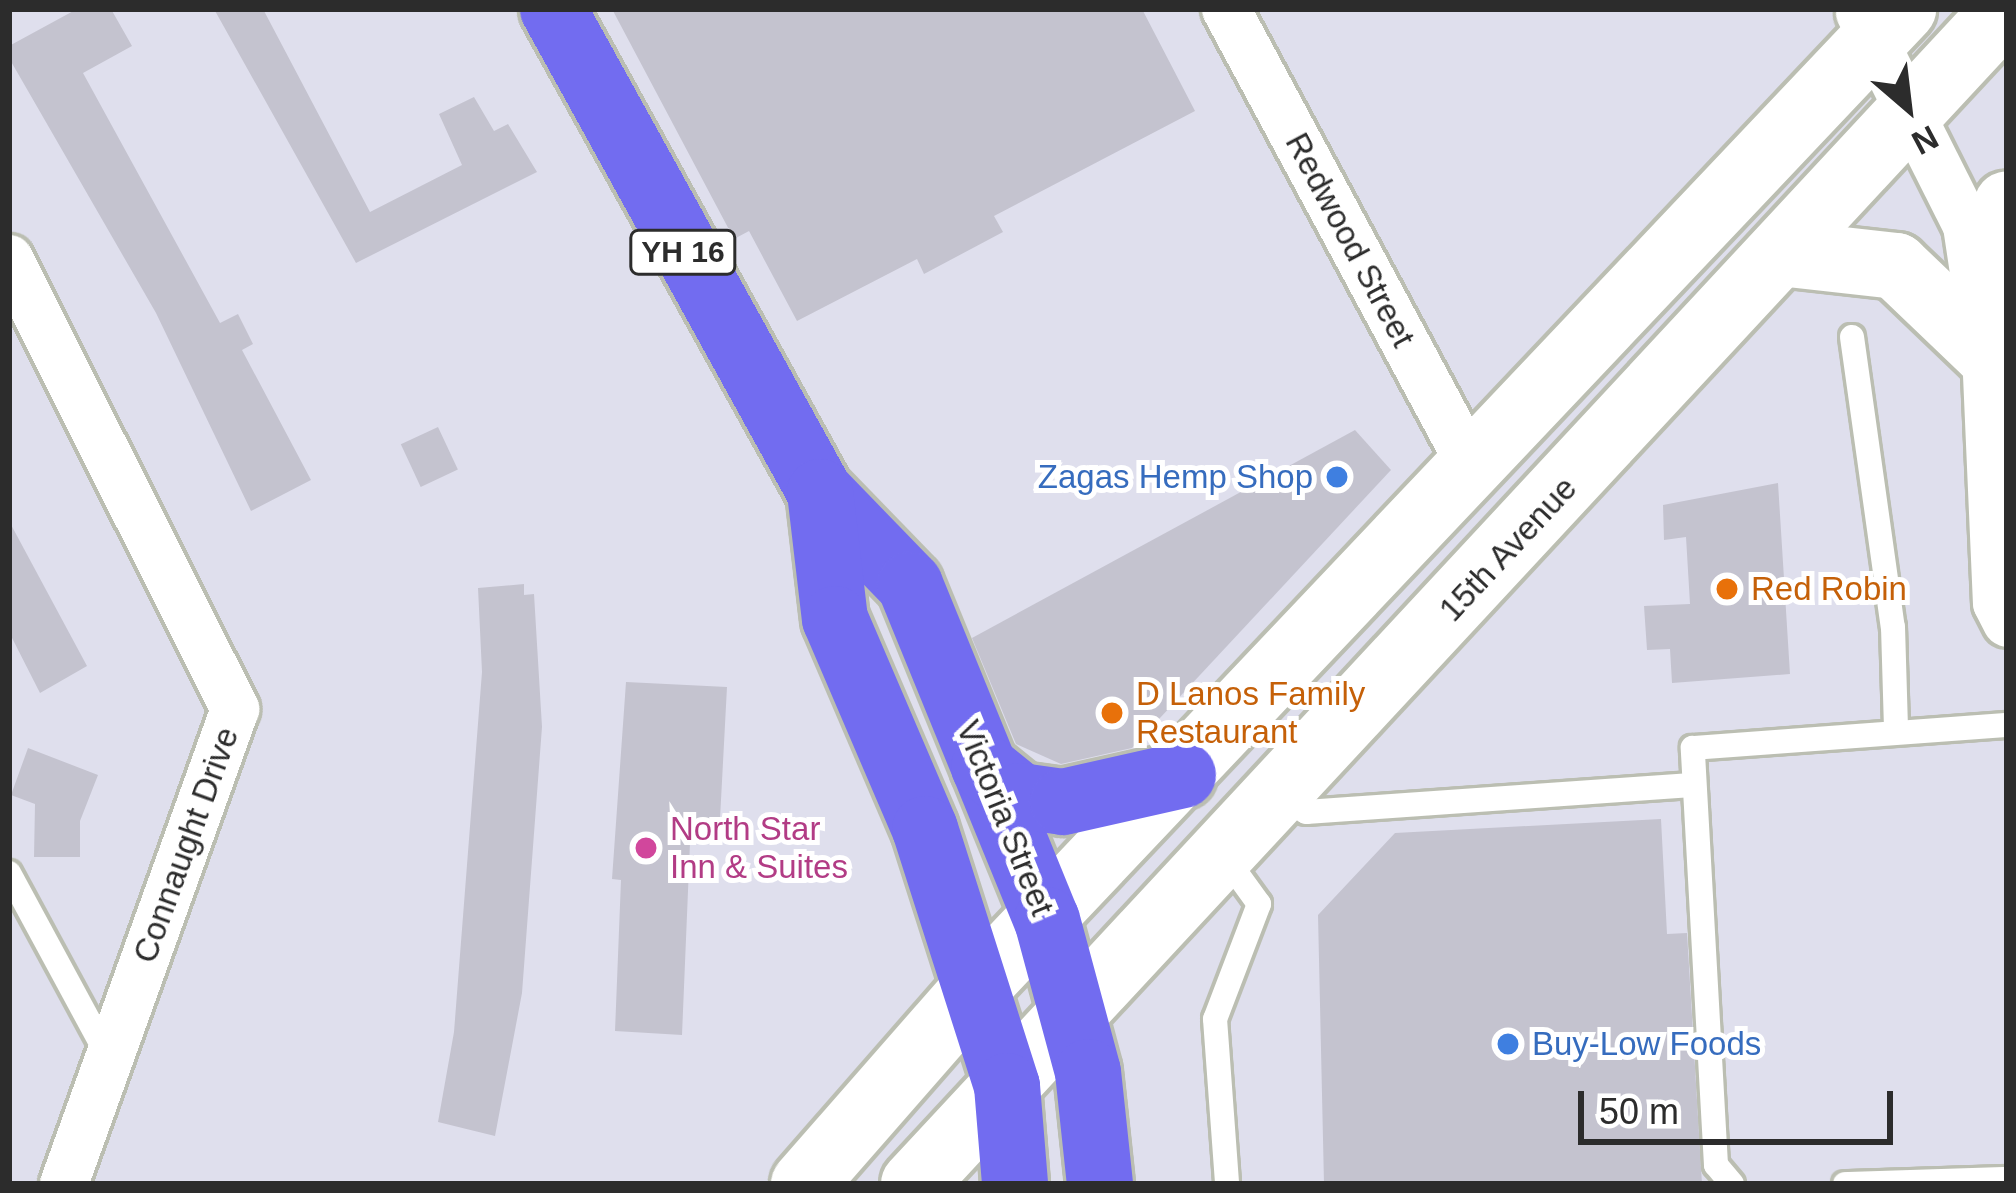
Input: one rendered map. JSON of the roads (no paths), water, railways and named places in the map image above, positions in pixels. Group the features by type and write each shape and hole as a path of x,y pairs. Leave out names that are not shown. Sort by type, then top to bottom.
{"highway":[{"name":"Victoria Street","path":"553,9 820,492 910,585 1046,920 1077,1019 1100,1184"},
{"name":"Victoria Street","path":"820,492 835,619 917,808 1006,1086 1015,1184"},
{"path":"985,767 1020,796 1063,802 1183,775"}],"main road":[{"name":"15th Avenue","path":"914,1184 1077,1019 2006,9"},
{"path":"803,1184 975,989 1474,471 1878,19"},
{"path":"1987,352 2007,204"},
{"path":"1780,253 1896,266 1987,352"}],"street":[{"name":"Redwood Street","path":"1226,9 1474,471"},
{"path":"1878,19 1912,109 1967,226 1987,352 2000,497 1997,603 2007,623"},
{"name":"Connaught Drive","path":"9,259 236,709 64,1184"}],"lane":[{"path":"1852,337 1892,627 1896,730"},
{"path":"1732,1184 1716,1165 1688,785 1693,748 1710,741 2007,724"},
{"path":"1284,793 1306,812 1688,785"},
{"path":"1225,856 1259,904 1215,1019 1227,1184"},
{"path":"9,874 109,1059"},
{"path":"1845,1184 2007,1179"}],"place":[{"name":"Zagas Hemp Shop","path":"1337,477"},
{"name":"Red Robin","path":"1727,589"},
{"name":"D Lanos Family Restaurant","path":"1112,713"},
{"name":"North Star Inn & Suites","path":"646,848"},
{"name":"Buy-Low Foods","path":"1508,1044"}]}
